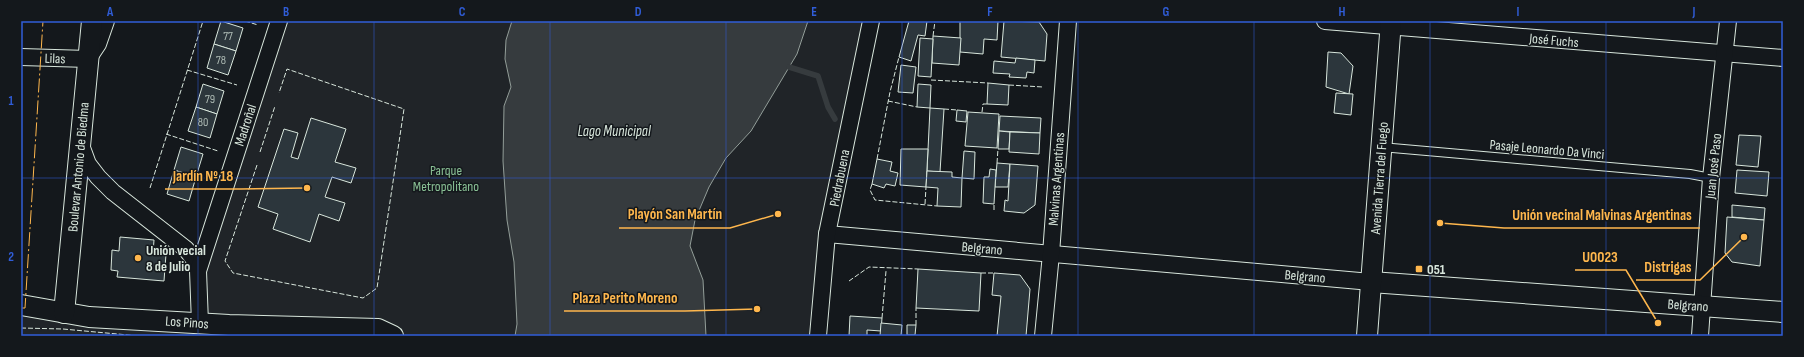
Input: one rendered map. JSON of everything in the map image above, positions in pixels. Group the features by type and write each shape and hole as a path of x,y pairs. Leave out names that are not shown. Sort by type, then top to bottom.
{"street":[{"name":"Boulevar Antonio de Biedma","path":"64,313 92,21"},
{"path":"88,59 98,44 106,21"},
{"name":"Madroñal","path":"200,323 199,266 279,21"},
{"name":"Piedrabuena","path":"818,336 827,234 871,21"},
{"name":"Malvinas Argentinas","path":"1043,336 1051,254 1068,21"},
{"name":"José Fuchs","path":"1325,21 1391,23 1726,55 1783,58"},
{"name":"Juan José Paso","path":"1700,336 1711,178 1726,55 1728,21"},
{"name":"Avenida Tierra del Fuego","path":"1367,336 1391,23"},
{"name":"Lilas","path":"21,57 88,59"},
{"path":"80,143 88,164 98,177 113,192 186,249 199,266"},
{"name":"Belgrano","path":"827,234 1370,282 1783,312"},
{"name":"Los Pinos","path":"21,305 89,317 386,332"}],"lane":[{"name":"Pasaje Leonardo Da Vinci","path":"1381,147 1690,174 1711,178"}],"green space":[{"name":"Parque Metropolitano","path":"279,21 871,21 818,336 21,336 21,305 200,323 198,271"}],"water":[{"name":"Lago Municipal","path":"512,21 808,21 797,54 751,131 726,158 709,187 695,220 690,246 703,280 706,336 515,336 517,324 514,262 507,220 503,161 504,106 511,87 505,59 506,40"}],"building":[{"path":"221,21 243,28 236,51 214,44"},
{"path":"909,21 927,21 925,36 918,35 911,61 899,57"},
{"path":"960,21 998,21 997,40 984,39 983,54 960,52"},
{"path":"1004,21 1039,22 1047,34 1045,61 1001,57"},
{"path":"933,36 961,38 959,65 932,63"},
{"path":"920,38 933,39 931,77 918,76"},
{"path":"214,44 236,51 228,75 207,68"},
{"path":"1328,52 1341,53 1353,66 1349,94 1326,87"},
{"path":"1016,58 1035,60 1034,73 1027,72 1026,78 1009,77 1010,74 993,73 994,61 1015,63"},
{"path":"901,65 916,67 913,93 898,92"},
{"path":"988,83 1009,85 1008,105 987,104"},
{"path":"203,84 224,91 217,114 196,107"},
{"path":"918,84 931,85 930,108 917,107"},
{"path":"1336,93 1353,94 1351,115 1334,113"},
{"path":"196,107 217,114 210,138 188,131"},
{"path":"930,108 944,109 940,172 927,171"},
{"path":"957,110 967,111 966,122 956,121"},
{"path":"968,112 999,114 997,148 965,146"},
{"path":"1000,116 1041,118 1040,133 999,131"},
{"path":"311,118 346,129 335,162 356,168 351,183 332,177 325,197 345,203 339,221 319,214 310,242 273,229 278,214 258,207 284,129 298,133 291,157 298,159"},
{"path":"999,131 1010,132 1009,149 998,149"},
{"path":"1010,132 1040,133 1039,154 1009,152"},
{"path":"1739,135 1761,136 1758,167 1736,165"},
{"path":"181,147 203,154 196,177 174,170"},
{"path":"901,149 928,149 926,187 900,185"},
{"path":"964,151 975,152 974,179 962,178"},
{"path":"877,159 892,162 890,171 898,173 895,186 886,184 884,188 872,184"},
{"path":"997,163 1010,164 1008,187 995,187"},
{"path":"1010,164 1038,166 1035,205 1024,213 1004,211 1005,200 1008,201"},
{"path":"990,169 996,170 994,204 983,203 984,177 989,177"},
{"path":"174,170 196,177 189,201 167,194"},
{"path":"1737,170 1769,172 1767,196 1735,193"},
{"path":"927,171 952,172 952,177 962,178 961,207 937,206 938,188 926,187"},
{"path":"1732,205 1765,208 1764,220 1732,217"},
{"path":"1727,217 1764,220 1760,266 1732,262 1725,253"},
{"path":"120,237 154,240 153,253 166,254 164,281 117,277 118,271 111,270 112,250 119,251"},
{"path":"918,269 981,273 979,311 916,308"},
{"path":"994,273 1020,275 1030,289 1026,336 997,336 1001,296 992,295"},
{"path":"850,316 882,318 881,331 867,330 867,336 849,336"},
{"path":"881,323 902,325 901,336 880,336"},
{"path":"907,325 916,325 915,335 907,335"}],"waterway":[{"path":"789,67 818,76 828,107 835,119"}],"fence":[{"path":"150,188 203,21"},
{"path":"245,21 258,25"},
{"path":"933,36 935,21"},
{"path":"877,159 890,92 899,57"},
{"path":"257,165 225,261 233,273 363,298 377,288 404,109 287,69 279,93"},
{"path":"187,70 237,85"},
{"path":"931,80 988,83"},
{"path":"1009,85 1043,87"},
{"path":"888,101 917,107"},
{"path":"982,112 983,104 987,104"},
{"path":"260,152 275,106"},
{"path":"944,109 957,110"},
{"path":"166,134 218,151"},
{"path":"997,163 998,149"},
{"path":"872,184 870,190 875,200 937,206"},
{"path":"925,204 926,187"},
{"path":"994,204 994,210"},
{"path":"849,281 869,267 918,269"},
{"path":"882,318 886,271"},
{"path":"981,273 994,273"},
{"path":"916,308 916,325"},
{"path":"21,328 63,329 139,336"},
{"path":"915,336 927,336"}],"power":[{"path":"21,308 25,308 43,21"}],"place":[{"name":"Jardín Nº 18","path":"307,188"},
{"name":"Playón San Martín","path":"778,214"},
{"name":"Unión vecinal Malvinas Argentinas","path":"1440,223"},
{"name":"Distrigas","path":"1744,237"},
{"name":"Unión vecial 8 de Julio","path":"138,258"},
{"name":"051","path":"1419,269"},
{"name":"Plaza Perito Moreno","path":"757,309"},
{"name":"U0023","path":"1658,323"}]}
